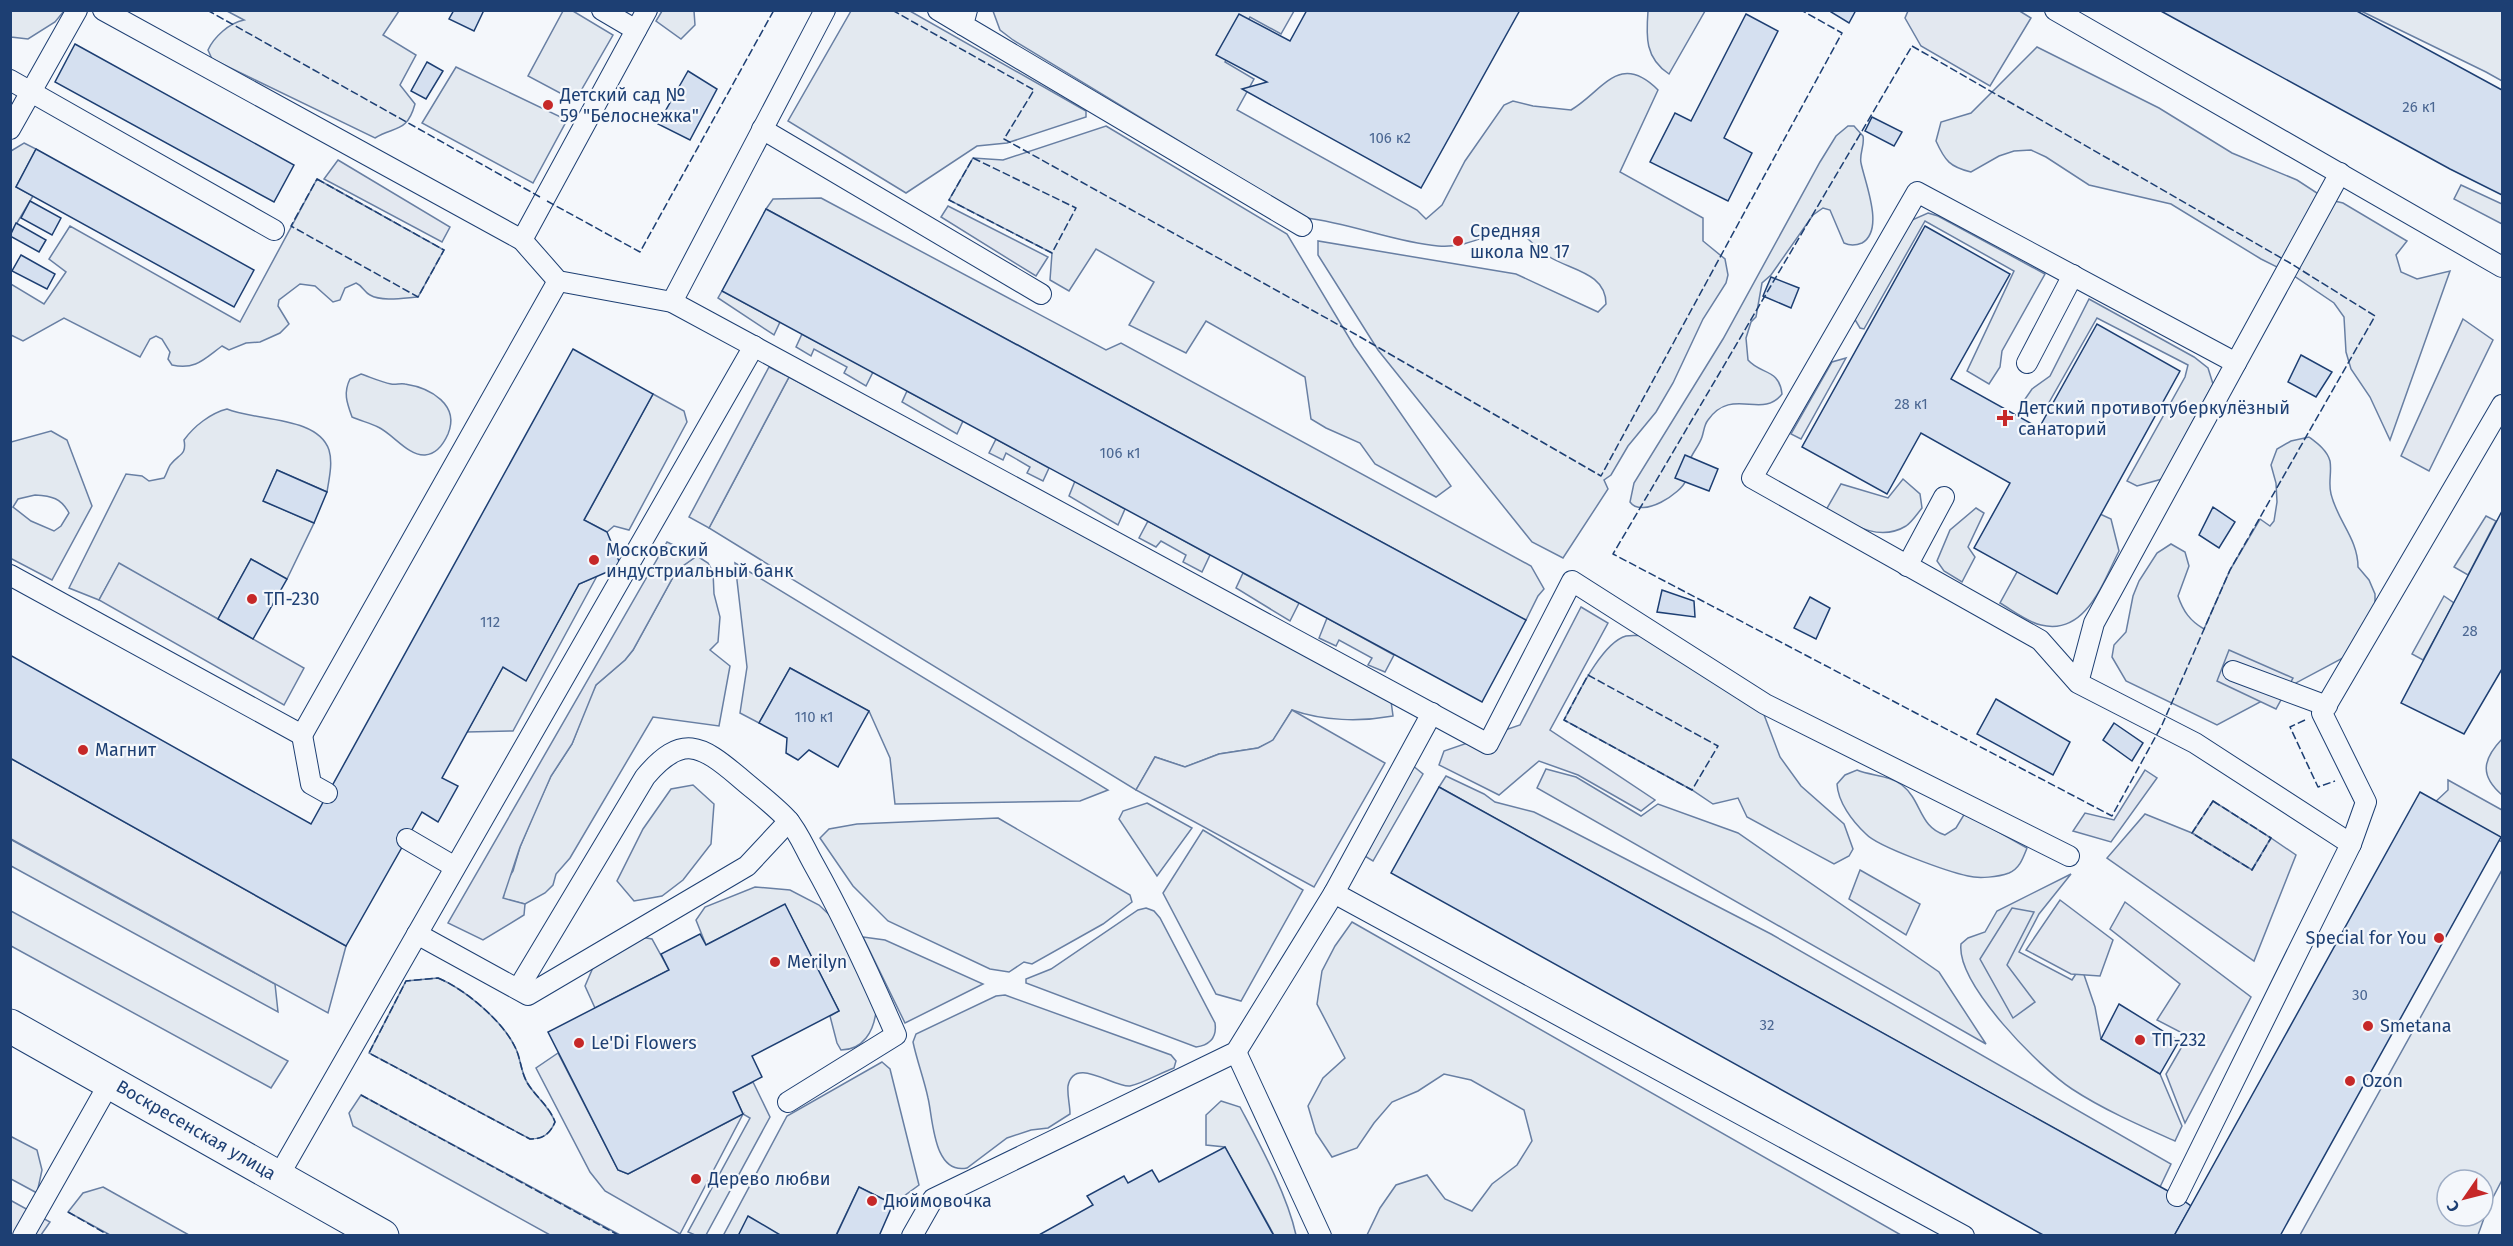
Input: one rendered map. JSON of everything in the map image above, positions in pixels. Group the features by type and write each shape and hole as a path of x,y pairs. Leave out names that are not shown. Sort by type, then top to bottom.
{"main road":[{"name":"Воскресенская улица","path":"10,1026 382,1236"}],"lane":[{"path":"10,129 77,10"},
{"path":"103,10 522,240 558,281 672,302 1488,744 1572,581 1765,704 2068,856"},
{"path":"602,10 636,30"},
{"path":"522,240 647,10"},
{"path":"672,302 825,10"},
{"path":"938,10 965,18 1302,226"},
{"path":"2055,10 2502,267"},
{"path":"10,80 274,230"},
{"path":"762,129 1041,294"},
{"path":"2078,683 2094,623 2340,173"},
{"path":"2236,363 1917,192 1752,478 2040,640 2078,683 2195,743 2351,844"},
{"path":"2027,363 2073,275"},
{"path":"327,793 311,784 302,735 558,281"},
{"path":"278,1177 754,346"},
{"path":"2177,1196 2351,844 2366,802 2322,713 2502,405"},
{"path":"1907,566 1944,497"},
{"path":"10,575 302,735"},
{"path":"2233,671 2327,706"},
{"path":"912,1236 933,1198 1236,1052 1334,893 1432,713"},
{"path":"518,989 645,777 654,766 674,751 694,747 704,751 721,762 789,821 838,906 896,1035 788,1102"},
{"path":"417,934 528,995 747,866 789,821"},
{"path":"406,839 455,867"},
{"path":"1334,893 1964,1236"},
{"path":"1236,1052 1321,1236"},
{"path":"23,1236 110,1082"}],"shaded area":[{"path":"2018,10 2031,18 1990,86 1921,46 1905,18 1908,11"},
{"path":"10,11 64,11 55,22 28,39 11,37"},
{"path":"227,11 399,11 383,35 416,55 400,85 415,104 408,120 400,127 375,138 212,59 208,50 214,40 228,27 244,20"},
{"path":"563,11 573,11 613,35 575,101 528,76"},
{"path":"662,11 694,11 695,25 681,39 656,21"},
{"path":"851,11 910,11 1086,111 1086,117 1007,143 977,146 906,193 788,121"},
{"path":"993,11 1294,11 1281,34 1250,17 1225,62 1254,79 1237,110 1417,210 1426,219 1442,205 1465,161 1504,105 1513,101 1533,106 1571,110 1602,85 1622,74 1632,74 1644,79 1658,90 1620,172 1703,218 1703,241 1725,259 1728,275 1726,283 1703,319 1673,383 1656,412 1628,446 1611,475 1604,480 1608,489 1563,558 1532,542 1378,350 1318,255 1318,241 1516,274 1598,312 1606,304 1600,285 1593,278 1548,256 1519,232 1498,233 1460,245 1438,246 1405,241 1323,220 1306,218 1013,40 1000,30"},
{"path":"1648,11 1705,11 1669,74 1661,68 1651,54 1647,38"},
{"path":"2361,11 2502,11 2502,81 2486,72"},
{"path":"2037,47 2159,108 2232,153 2297,180 2326,199 2343,203 2407,241 2396,255 2401,272 2417,279 2450,271 2390,440 2370,397 2351,369 2346,352 2344,317 2334,303 2291,274 2261,259 2171,204 2089,185 2031,150 2014,151 1999,156 1971,172 1958,168 1945,158 1936,141 1941,122 1971,113"},
{"path":"456,67 567,120 533,183 422,123"},
{"path":"1106,126 1287,234 1354,346 1451,486 1436,497 1375,464 1360,443 1311,419 1305,377 1206,321 1186,353 1129,325 1154,282 1096,249 1069,291 1050,280 1052,253 949,200 973,158 1003,160"},
{"path":"1848,126 1854,126 1863,136 1861,163 1873,217 1869,237 1859,244 1846,244 1830,210 1823,208 1813,215 1771,275 1762,283 1756,317 1751,322 1746,338 1748,360 1777,380 1782,394 1774,401 1765,404 1727,405 1717,410 1706,424 1701,440 1689,462 1687,478 1683,485 1661,502 1643,508 1636,506 1630,502 1634,483 1723,339 1820,162 1836,136"},
{"path":"24,143 36,149 16,187 33,196 11,233 11,151"},
{"path":"338,160 450,227 442,242 324,179"},
{"path":"317,179 444,250 418,297 393,299 375,297 356,283 345,288 340,300 333,302 315,286 300,284 279,300 278,306 289,324 280,333 260,342 246,343 229,350 222,346 205,359 187,366 172,365 168,359 170,352 162,339 156,336 150,339 140,357 64,318 23,341 11,335 11,284 44,304 66,272 49,259 70,226 240,322"},
{"path":"2461,185 2502,204 2502,224 2454,199"},
{"path":"821,198 1106,350 1121,343 1531,566 1544,589 1526,620 766,209 773,199"},
{"path":"948,206 1048,257 1036,276 941,217"},
{"path":"1928,213 1938,216 2045,274 2002,351 2000,367 1989,384 1967,371 2014,271 1925,221 1864,329 1860,328 1854,318 1912,220"},
{"path":"722,291 780,322 774,335 718,298"},
{"path":"2089,299 2194,357 2208,368 2213,384 2162,479 2137,486 2127,481 2185,377 2188,365 2097,318 2043,413 2023,402 2032,389 2050,376"},
{"path":"2463,319 2493,340 2429,471 2401,456"},
{"path":"802,334 873,372 866,386 844,373 847,367 814,349 811,356 796,347"},
{"path":"1846,358 1801,439 1791,434 1832,362"},
{"path":"769,367 789,377 709,528 689,517"},
{"path":"361,374 391,384 415,386 441,400 447,406 451,424 440,448 425,455 413,452 378,427 352,417 346,393 350,379"},
{"path":"789,377 1391,701 1393,716 1342,719 1304,714 1292,710 1273,741 1258,748 1219,754 1185,767 1155,757 1136,790 709,528"},
{"path":"907,391 963,421 957,434 902,402"},
{"path":"653,394 684,411 687,422 629,530 614,526 607,532 584,520"},
{"path":"227,409 299,425 323,439 329,450 331,466 327,492 277,470 264,501 314,523 287,579 251,559 218,619 119,564 99,600 69,588 126,474 142,476 149,481 164,478 170,465 183,452 184,440 188,435 209,417"},
{"path":"51,431 67,440 92,506 52,580 10,558 11,442","holes":["35,495 51,497 59,501 69,513 61,526 54,531 31,521 13,507 18,499"]},
{"path":"2309,437 2329,457 2330,490 2334,504 2355,548 2358,567 2369,580 2375,594 2375,610 2356,651 2217,725 2126,681 2112,657 2114,645 2126,632 2133,596 2139,581 2157,553 2171,544 2185,552 2189,566 2178,596 2188,615 2204,629 2230,570 2260,519 2270,526 2274,521 2277,502 2276,483 2271,465 2277,449 2291,441"},
{"path":"996,439 1049,468 1043,481 1027,473 1030,467 1006,453 1003,460 989,453"},
{"path":"1903,479 1920,494 1922,508 1906,526 1896,531 1875,532 1865,529 1826,510 1841,484 1888,498"},
{"path":"1075,481 1125,509 1118,525 1069,496"},
{"path":"1976,508 1984,513 1968,547 1975,557 1962,582 1944,571 1937,561 1950,530"},
{"path":"2100,514 2111,519 2119,551 2099,591 2081,615 2057,626 2041,625 2025,619 2000,603 2017,572"},
{"path":"2486,516 2496,521 2468,575 2454,567"},
{"path":"1148,521 1210,555 1202,572 1183,562 1186,555 1161,541 1156,547 1139,538"},
{"path":"667,542 697,556 677,570 633,650 596,685 572,744 551,776 520,847 503,898 525,904 524,915 483,940 448,923"},
{"path":"697,556 708,563 713,572 714,594 720,617 718,642 710,650 730,666 719,726 653,717 570,858 556,874 553,885 545,893 525,904 503,899 506,882 513,871 535,811 551,776 572,744 596,685 633,650 677,570"},
{"path":"119,563 304,668 284,705 99,600"},
{"path":"735,563 1108,790 1080,801 895,804 890,758 869,711 790,668 759,723 740,713 747,667"},
{"path":"1243,573 1299,603 1290,621 1236,588"},
{"path":"597,576 513,731 467,732 503,667 526,680 579,584"},
{"path":"2444,596 2454,603 2423,660 2412,654"},
{"path":"1581,607 1608,623 1550,730 1655,800 1641,811 1578,775 1539,761 1499,795 1439,765 1444,751 1520,725"},
{"path":"1327,618 1394,655 1385,672 1368,665 1372,658 1339,640 1336,646 1319,638"},
{"path":"1641,635 1763,712 1780,757 1801,786 1844,824 1853,849 1849,856 1834,864 1747,817 1738,798 1713,804 1692,790 1564,720 1590,672 1607,649 1626,636"},
{"path":"2229,650 2293,678 2276,709 2217,681"},
{"path":"1292,710 1385,763 1314,887 1136,790 1155,757 1185,767 1219,754 1258,748 1273,740"},
{"path":"2502,739 2502,795 2490,781 2486,768 2490,754"},
{"path":"10,758 346,946 328,1013 11,839"},
{"path":"1412,765 1423,774 1373,861 1363,855"},
{"path":"1546,769 1576,777 1641,816 1658,804 1738,833 1939,972 1986,1044 1537,788"},
{"path":"1857,770 1892,779 1902,785 1914,798 1930,826 1945,835 1956,828 1965,813 2027,848 2021,862 2009,873 1972,877 1914,858 1873,839 1851,817 1838,791 1837,784 1845,775"},
{"path":"2145,770 2157,778 2111,842 2073,831 2085,813 2114,820"},
{"path":"1446,776 1484,794 1495,802 1534,812 1771,934 2171,1164 2160,1187 1439,787"},
{"path":"2448,780 2502,810 2502,842 2433,804 2448,790"},
{"path":"693,785 714,804 711,844 683,880 662,896 634,901 617,881 643,829 671,789"},
{"path":"2213,801 2271,838 2252,870 2192,833"},
{"path":"1147,803 1192,828 1157,876 1119,819 1123,811"},
{"path":"2145,814 2192,833 2252,870 2271,838 2296,855 2254,961 2107,858"},
{"path":"998,818 1130,895 1132,902 1103,924 1032,964 1024,962 1009,972 990,969 888,921 853,886 820,838 829,829 857,824"},
{"path":"1203,830 1303,890 1241,1001 1216,994 1163,893"},
{"path":"10,839 275,984 278,1012 11,866"},
{"path":"1860,870 1920,904 1906,935 1849,899"},
{"path":"2502,870 2502,1180 2495,1194 2495,1168 2435,1168 2435,1228 2480,1228 2478,1235 2300,1235"},
{"path":"2071,874 2039,914 2019,952 2072,980 2081,966 2095,1007 2101,1039 2160,1074 2182,1126 2175,1141 2097,1104 2072,1089 2040,1063 1985,1002 1963,961 1961,944 1968,938 1985,932 1997,911"},
{"path":"755,887 790,890 819,905 840,925 876,1011 870,1032 855,1047 841,1050 837,1043 830,1016 839,1011 785,905 706,945 696,920 705,907"},
{"path":"2060,900 2113,940 2100,976 2071,974 2026,950"},
{"path":"2125,902 2251,997 2185,1123 2166,1074 2188,1036 2157,1020 2180,984 2110,929"},
{"path":"1146,908 1154,911 1160,918 1215,1023 1214,1036 1205,1044 1196,1047 1026,983 1026,979 1051,969 1138,910"},
{"path":"2012,908 2034,912 2007,965 2035,1002 2013,1018 1980,959"},
{"path":"10,911 288,1061 271,1088 11,946"},
{"path":"1352,922 1901,1235 1367,1235 1380,1208 1396,1185 1427,1175 1445,1199 1472,1211 1492,1184 1517,1165 1532,1141 1524,1110 1471,1080 1444,1074 1418,1091 1392,1102 1357,1148 1332,1157 1316,1133 1308,1106 1323,1078 1345,1058 1317,1004 1322,971 1335,946"},
{"path":"641,937 652,939 669,970 595,1008 585,986 595,963"},
{"path":"863,937 885,940 983,984 905,1023"},
{"path":"438,978 471,998 503,1028 518,1053 526,1080 555,1122 546,1135 530,1139 369,1053 406,981"},
{"path":"1005,995 1171,1055 1176,1061 1174,1068 1130,1086 1095,1075 1078,1073 1072,1077 1068,1086 1070,1114 1048,1128 1031,1130 1007,1138 967,1168 956,1168 947,1163 937,1143 913,1042 916,1034 996,996"},
{"path":"558,1053 618,1170 628,1174 743,1114 680,1234 605,1191 590,1172 536,1068"},
{"path":"882,1062 890,1069 919,1185 893,1204 859,1187 836,1235 723,1236 787,1116"},
{"path":"753,1082 770,1117 706,1235 695,1235 688,1232 750,1118 743,1114 733,1092"},
{"path":"361,1095 620,1235 550,1235 353,1126 349,1113"},
{"path":"1221,1101 1240,1107 1280,1187 1296,1235 1274,1235 1225,1147 1206,1145 1206,1115"},
{"path":"10,1136 37,1150 42,1170 37,1193 11,1179"},
{"path":"103,1187 189,1235 110,1235 68,1212 83,1193"},
{"path":"10,1200 50,1222 41,1235 11,1235"}],"building":[{"path":"454,10 484,10 474,31 449,19"},
{"path":"1307,10 1520,10 1421,188 1242,89 1267,82 1216,55 1239,14 1290,41"},
{"path":"1832,10 1856,10 1849,23 1831,12"},
{"path":"2159,10 2355,10 2502,90 2502,195 2450,169"},
{"path":"1746,14 1778,31 1724,138 1752,153 1728,201 1650,162 1675,113 1691,121"},
{"path":"75,44 294,165 274,202 55,82"},
{"path":"427,62 443,71 426,99 411,91"},
{"path":"688,71 717,89 690,140 658,124"},
{"path":"1872,117 1902,132 1894,146 1865,131"},
{"path":"36,149 254,270 234,307 16,187"},
{"path":"30,201 61,218 52,235 21,218"},
{"path":"766,209 1526,620 1482,702 722,291"},
{"path":"16,223 46,240 39,252 10,236"},
{"path":"1925,226 2010,274 1951,379 2039,428 2097,324 2180,371 2057,594 1974,548 2010,483 1921,433 1887,494 1802,447"},
{"path":"21,255 55,274 47,289 12,271"},
{"path":"1771,277 1799,288 1791,308 1763,296"},
{"path":"573,349 653,394 584,520 607,532 621,566 579,584 526,681 503,667 442,778 458,786 438,822 422,812 346,946 10,758 10,655 311,824"},
{"path":"2301,355 2332,372 2316,397 2288,382"},
{"path":"1685,455 1718,469 1709,491 1675,478"},
{"path":"277,470 327,492 314,523 263,501"},
{"path":"2213,507 2235,522 2219,548 2199,535"},
{"path":"2502,511 2502,669 2464,734 2401,703"},
{"name":"ТП-230","path":"251,559 287,579 253,639 218,619"},
{"path":"1662,590 1694,601 1695,617 1657,612"},
{"path":"1810,597 1830,608 1816,639 1794,628"},
{"path":"790,668 869,711 838,767 809,750 798,760 786,753 787,738 759,723"},
{"path":"1996,699 2070,742 2053,775 1977,734"},
{"path":"2114,723 2143,743 2132,761 2103,740"},
{"path":"1439,787 2177,1196 2191,1206 2174,1236 2045,1236 1391,873"},
{"path":"2420,792 2501,837 2280,1236 2174,1236"},
{"path":"785,904 839,1011 752,1056 762,1077 733,1092 743,1114 628,1174 618,1170 548,1032 669,970 661,954 700,934 706,945"},
{"name":"ТП-232","path":"2119,1004 2179,1041 2160,1074 2101,1039"},
{"path":"1225,1147 1274,1236 1037,1236 1093,1205 1087,1196 1124,1176 1128,1183 1152,1170 1159,1182"},
{"path":"859,1187 893,1204 879,1236 836,1236"},
{"path":"748,1216 782,1236 738,1236"}],"fence":[{"path":"207,10 540,197"},
{"path":"547,201 640,252 774,10"},
{"path":"892,10 1034,90 1004,139 1355,334 1601,476 1842,33 1801,10"},
{"path":"1912,46 2290,263 2375,316 2230,570 2162,725 2112,816 1613,554 1912,46"},
{"path":"973,158 1076,208 1052,253 949,200 973,158"},
{"path":"317,179 444,250 418,297 291,226 317,179"},
{"path":"1588,675 1718,746 1692,790 1564,720 1588,675"},
{"path":"2305,720 2290,727 2318,787 2335,781"},
{"path":"2213,801 2271,838 2252,870 2192,833 2213,801"},
{"path":"438,978 471,998 503,1028 518,1053 526,1080 555,1122 546,1135 530,1139 369,1053 406,981 438,978"},
{"path":"361,1095 620,1236"},
{"path":"68,1212 110,1236"}],"place":[{"name":"Детский сад № 59 \"Белоснежка\"","path":"548,105"},
{"name":"Средняя школа № 17","path":"1458,241"},
{"name":"Детский противотуберкулёзный санаторий","path":"2005,418"},
{"name":"Московский индустриальный банк","path":"594,560"},
{"name":"ТП-230","path":"252,599"},
{"name":"Магнит","path":"83,750"},
{"name":"Special for You","path":"2439,938"},
{"name":"Merilyn","path":"775,962"},
{"name":"Smetana","path":"2368,1026"},
{"name":"ТП-232","path":"2140,1040"},
{"name":"Le'Di Flowers","path":"579,1043"},
{"name":"Ozon","path":"2350,1081"},
{"name":"Дерево любви","path":"696,1179"},
{"name":"Дюймовочка","path":"872,1201"}]}
